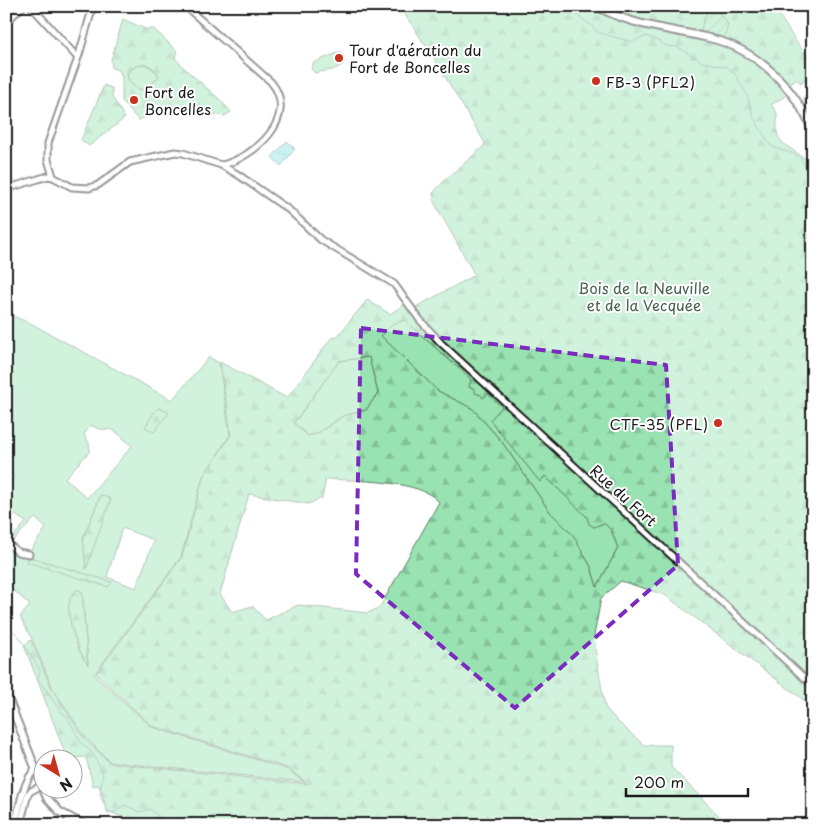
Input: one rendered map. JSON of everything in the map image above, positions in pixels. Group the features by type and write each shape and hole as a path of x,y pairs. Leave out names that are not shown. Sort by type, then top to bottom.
{"main road":[{"path":"596,6 628,20 710,38 741,50 770,70 790,90 803,110 813,132"},
{"path":"6,693 9,709 32,763"},
{"path":"47,798 54,807 66,816 84,825"}],"street":[{"path":"6,22 23,6"},
{"path":"31,6 77,57"},
{"path":"6,189 44,176 53,176 49,167 48,143 93,6"},
{"path":"185,6 271,82 279,96 281,111 276,125 255,149 238,160 221,165"},
{"path":"70,48 77,47 81,43"},
{"name":"Rue du Fort","path":"53,176 80,189 89,188 98,185 130,162 171,152 183,153 221,165 237,174 289,210 321,240 394,284 420,320 442,343 813,686"},
{"path":"237,174 235,166 238,160"},
{"path":"44,176 49,167"},
{"path":"6,542 18,552 29,554"},
{"path":"15,825 26,785 32,772"},
{"path":"20,825 28,794 32,790"}],"highlighted area":[{"path":"361,328 666,365 678,565 515,708 356,574"}],"green space":[{"name":"Bois de la Neuville et de la Vecquée","path":"399,6 773,6 800,47 811,59 813,58 813,103 808,105 803,98 812,90 806,81 801,83 796,79 783,88 788,94 771,105 777,114 777,132 782,142 813,167 813,202 807,250 809,258 813,260 813,682 436,335 414,308 475,275 434,202 433,193 485,143 432,55"},
{"path":"710,6 713,6 728,24 724,38 701,31 703,21"},
{"path":"123,19 145,29 154,29 177,51 175,58 231,112 224,116 183,107 167,106 138,120 122,101 122,77 119,70 112,68 111,60","holes":["145,64 156,71 159,77 145,90 135,87 130,83 127,73 136,66"]},
{"path":"341,53 344,62 338,68 315,73 311,69 313,63"},
{"path":"145,64 157,72 159,77 145,90 133,85 127,73 136,66"},
{"path":"104,85 112,88 112,97 125,118 89,146 81,140"},
{"path":"367,300 390,314 406,303 419,322 605,498 813,689 813,707 665,595 621,581 601,598 594,636 605,707 618,722 644,745 671,745 671,767 728,825 144,825 107,811 99,785 93,786 86,757 82,757 82,748 63,748 24,645 31,640 52,689 84,738 110,763 308,784 287,768 152,726 96,674 182,557 203,477 231,435 220,362 287,398 332,337 336,338","holes":["404,320 471,379 469,387 475,389 475,393 483,398 488,394 502,407 490,420 540,482 545,476 587,517 589,524 594,527 604,523 611,530 618,548 597,587 591,567 573,535 550,512 502,442 473,409 438,391 381,336 393,324","369,357 378,393 366,410 343,416 318,433 308,436 294,423 339,361","326,479 402,485 430,494 439,502 380,607 368,613 298,605 266,620 252,606 232,612 220,594 249,494 308,504 322,498"]},
{"path":"6,313 32,324 172,400 209,357 219,363 230,435 203,477 181,557 94,675 152,727 286,769 305,782 110,762 85,737 53,689 32,639 20,617 30,605 6,584 6,545 26,522 6,509 6,496 14,475 6,472","holes":["90,425 99,429 114,430 132,446 87,498 65,478 90,451 89,443 84,435","101,495 86,567 83,538","35,518 46,528 28,554 11,543","122,528 154,540 136,588 107,577","82,592 88,664 80,651 73,630 69,607"]},
{"path":"404,320 471,379 475,389 488,393 502,407 491,420 541,481 545,476 588,517 594,527 604,523 611,530 618,548 597,587 591,567 573,535 550,512 502,442 473,409 438,391 381,336 393,324"},
{"path":"369,357 378,393 366,410 343,416 318,433 308,436 294,423 339,361"},
{"path":"159,408 168,412 168,414 154,432 145,427"},
{"path":"101,495 111,499 86,569 83,538"},
{"path":"30,557 112,582 108,587 27,562"},
{"path":"77,589 82,592 88,665 80,651 70,621 69,602 72,594"}],"water":[{"path":"287,141 295,149 281,166 272,157"}],"waterway":[{"path":"569,6 596,31 603,34 632,42 646,36 666,46 678,47 702,62 727,67 735,74 747,95 754,118 770,145 797,156 801,159 806,169 809,180 809,203 805,250 813,267"},
{"path":"6,622 20,638 40,670 38,679 61,712 67,716 81,743 90,750 103,772 100,795 108,813 114,812 125,805 140,812 150,809 168,825"}],"place":[{"name":"Tour d'aération du Fort de Boncelles","path":"339,58"},
{"name":"FB-3 (PFL2)","path":"596,81"},
{"name":"Fort de Boncelles","path":"134,100"},
{"name":"CTF-35 (PFL)","path":"718,423"}]}
